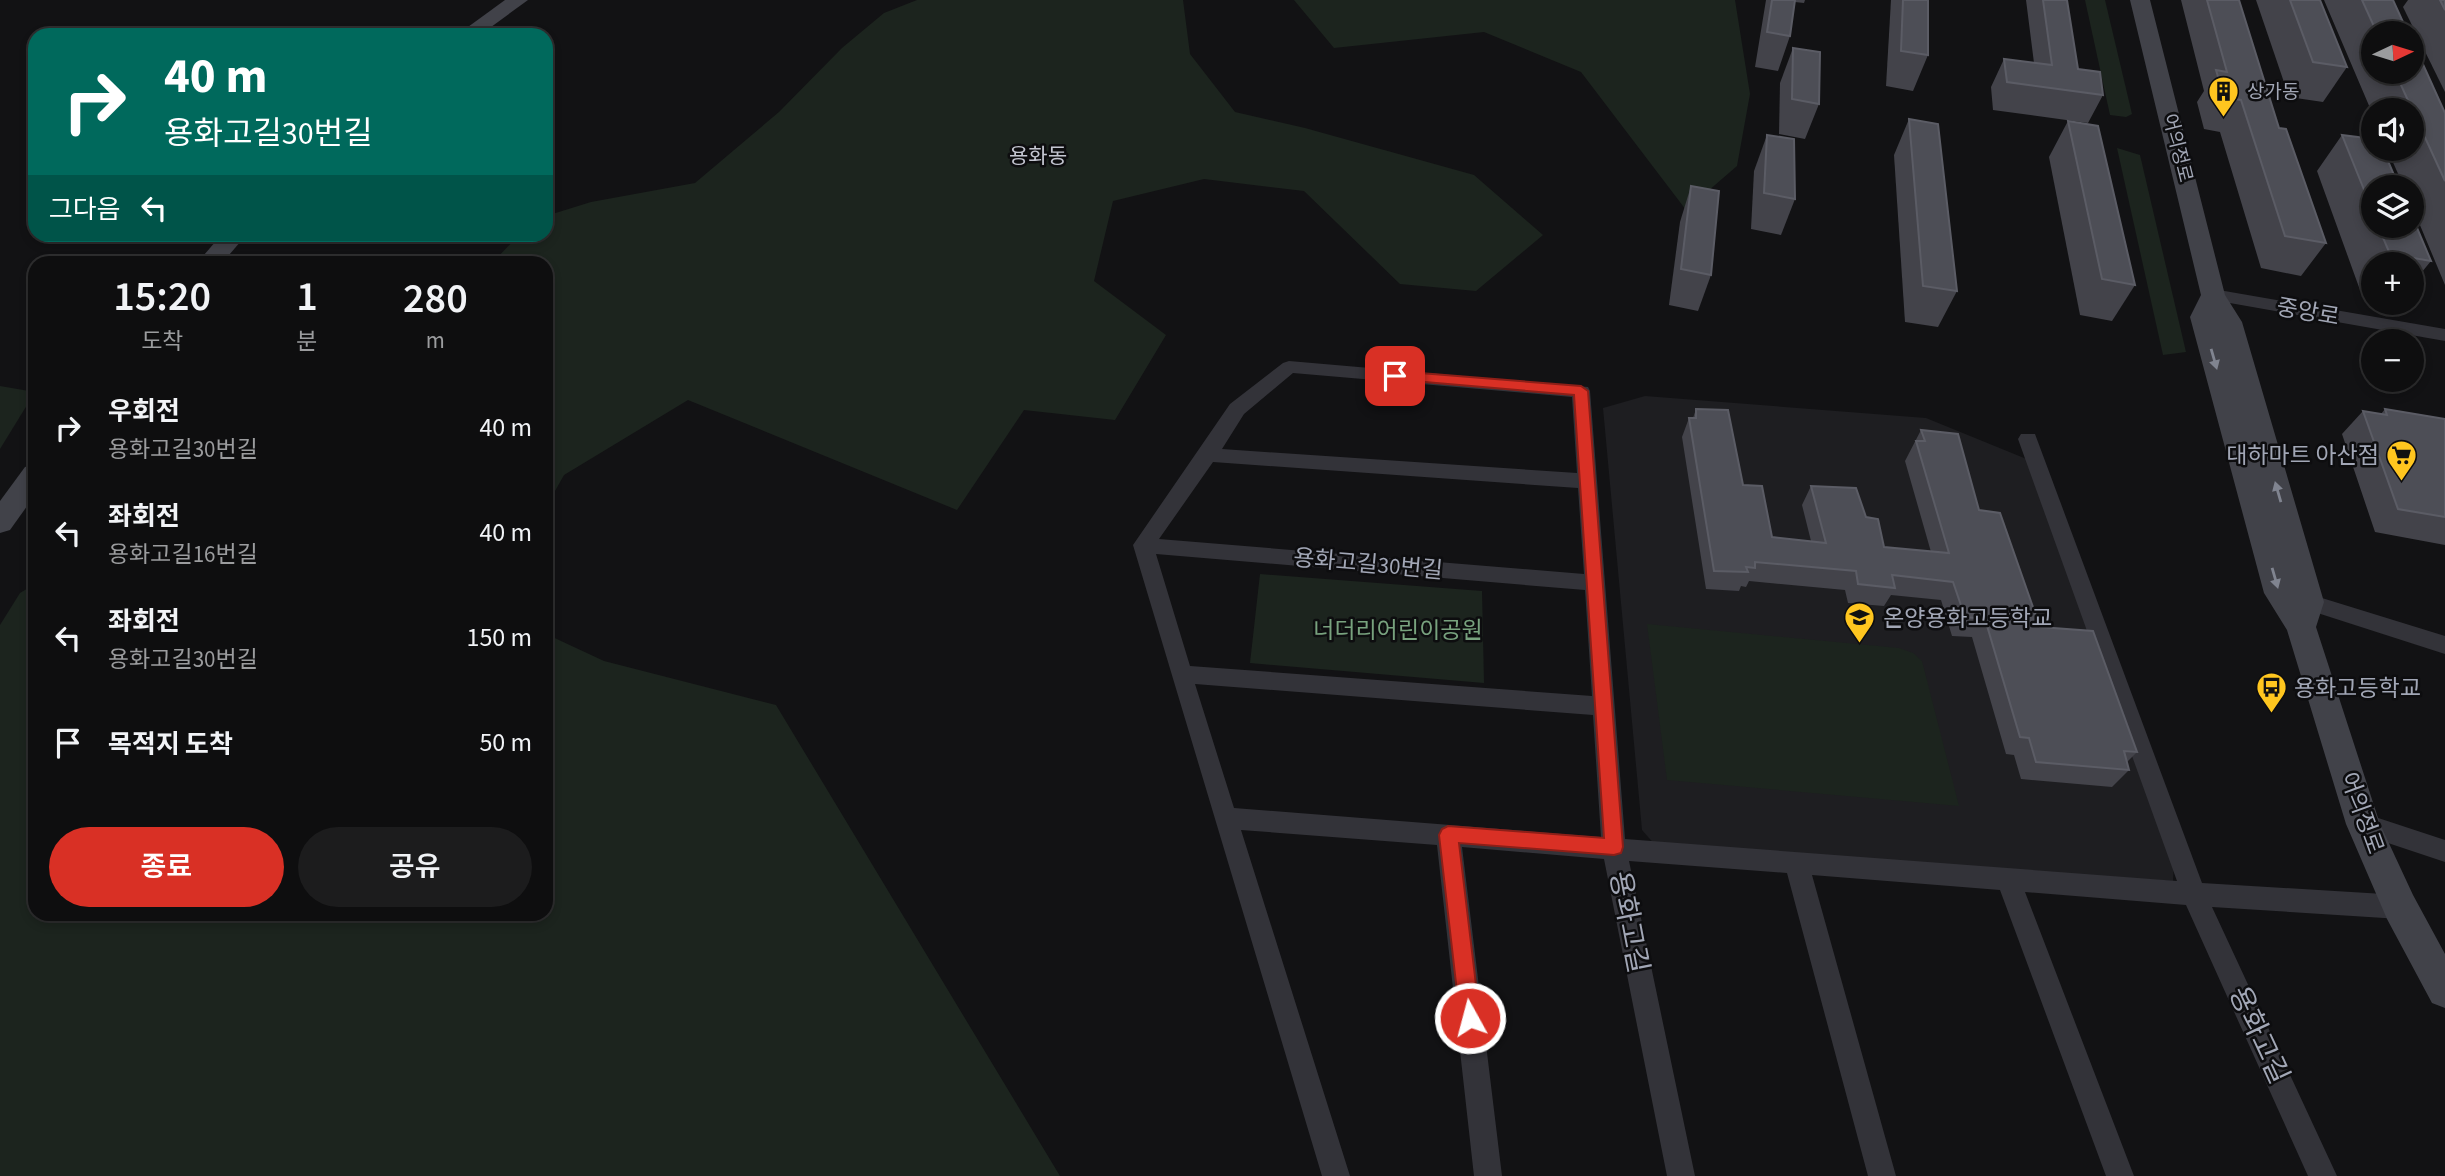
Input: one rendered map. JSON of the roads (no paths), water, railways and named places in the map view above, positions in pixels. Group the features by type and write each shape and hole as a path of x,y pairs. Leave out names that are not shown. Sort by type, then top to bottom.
{"main road":[{"path":"477,28 518,0"},
{"name":"어의정로","path":"2140,0 2213,295 2202,317 2279,593 2305,615 2363,824 2400,907 2445,990"},
{"path":"216,256 229,242"}],"street":[{"name":"중앙로","path":"2213,295 2445,335"},
{"path":"1225,818 1614,847 1581,391 1289,367 1237,409 1208,455 1143,545 1225,818 1336,1176"},
{"path":"2028,439 2194,894"},
{"path":"1208,455 1587,481"},
{"path":"0,522 28,484"},
{"name":"용화고길30번길","path":"1143,545 1594,583"},
{"path":"2305,615 2445,645"},
{"path":"1181,674 1602,706"},
{"path":"2363,824 2445,851"},
{"path":"1448,835 1488,1176"},
{"name":"용화고길","path":"1681,1176 1614,847 2194,894 2400,907"},
{"path":"1796,861 1882,1176"},
{"path":"2008,879 2120,1176"},
{"name":"용화고길","path":"2194,894 2323,1176"}],"place":[{"name":"상가동","path":"2224,119"},
{"name":"대하마트 아산점","path":"2402,482"},
{"name":"온양용화고등학교","path":"1860,645"},
{"name":"용화고등학교","path":"2271,715"}],"district":[{"name":"용화동","path":"1038,156"}],"park label":[{"name":"너더리어린이공원","path":"1398,630"}]}
